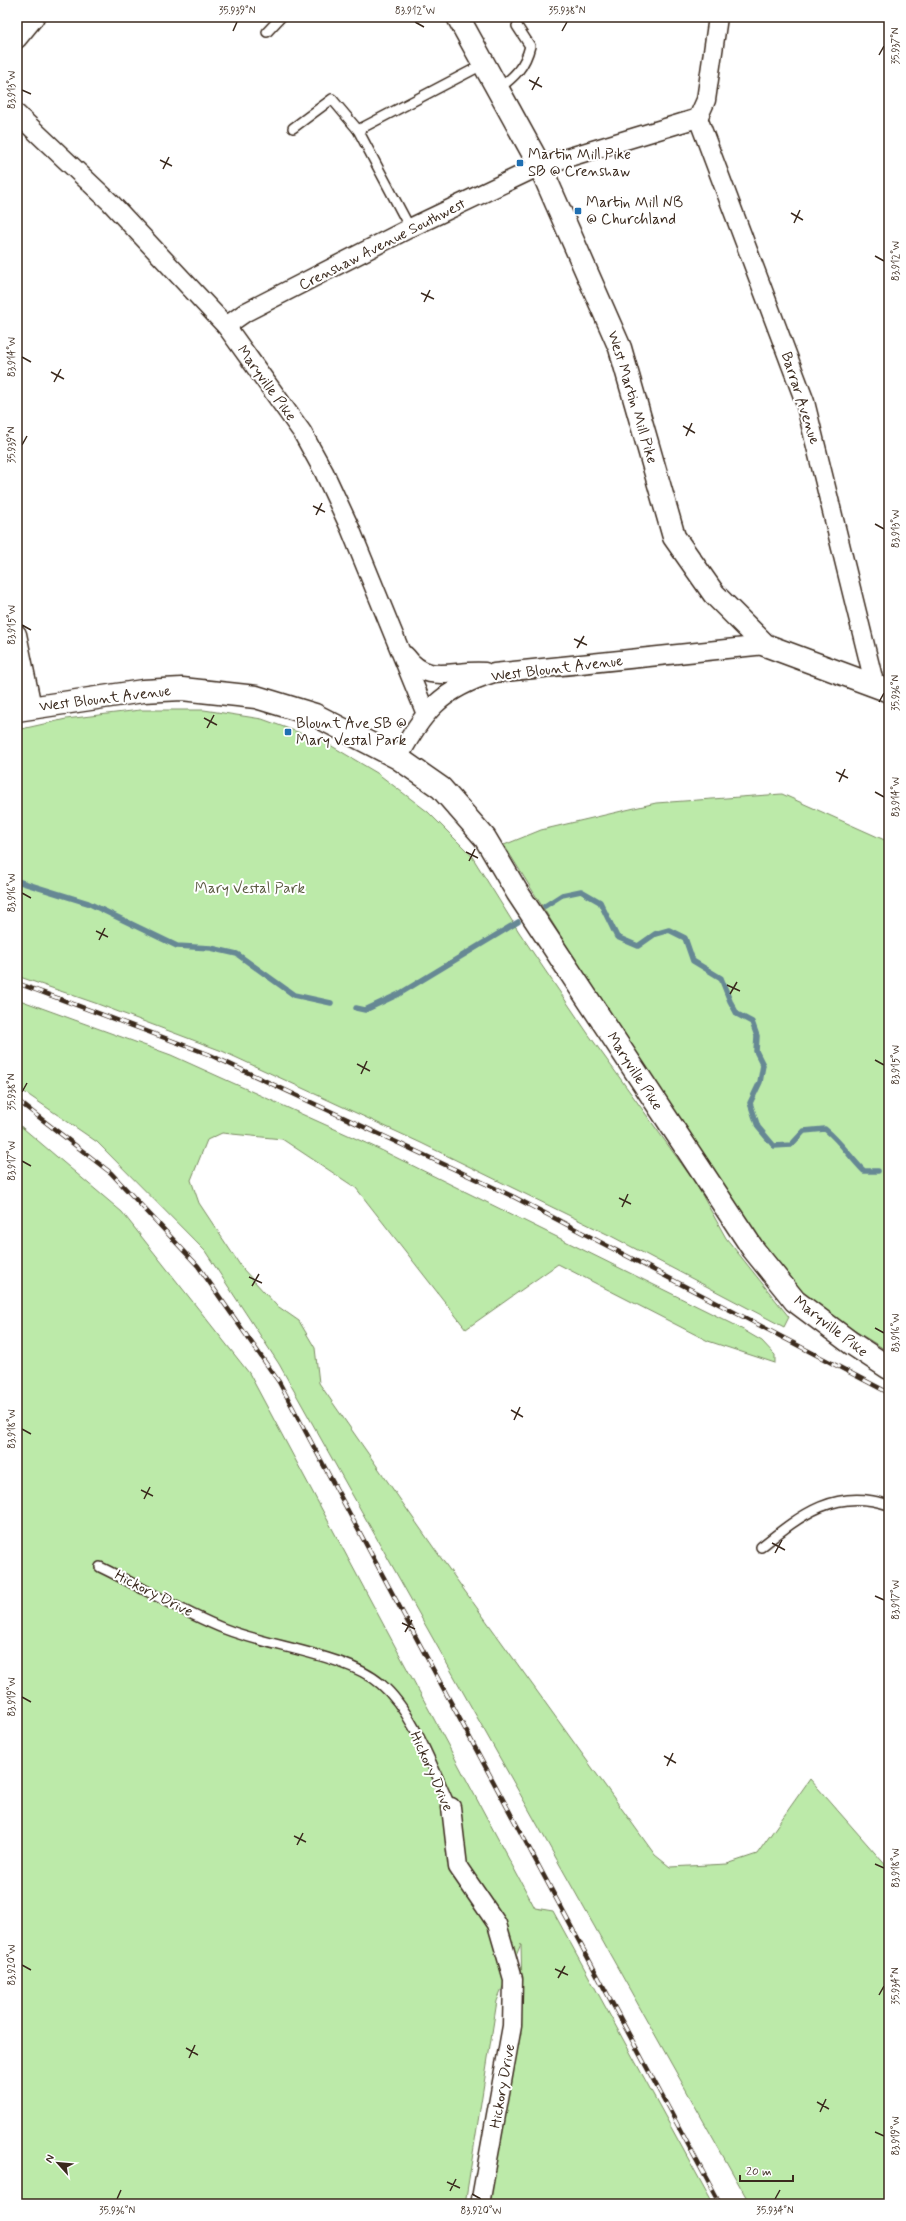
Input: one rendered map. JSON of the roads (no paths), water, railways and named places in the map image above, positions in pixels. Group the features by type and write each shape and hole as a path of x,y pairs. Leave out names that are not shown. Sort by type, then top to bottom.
{"street":[{"path":"17,39 35,17"},
{"name":"West Martin Mill Pike","path":"458,17 540,166 620,348 674,538 714,594 765,645 882,689"},
{"path":"698,118 706,100 718,17"},
{"name":"Maryville Pike","path":"17,114 111,202 226,326 302,432 321,465 350,528 401,649 426,714"},
{"name":"Crenshaw Avenue Southwest","path":"226,326 246,312 410,228 540,166 698,118"},
{"name":"Barrar Avenue","path":"698,118 805,402 882,689"},
{"path":"17,634 24,709"},
{"name":"West Blount Avenue","path":"24,709 143,691 182,689 256,697 315,715 398,758 417,725 436,702 471,680 494,673 765,645"},
{"path":"401,649 412,664 424,673 468,671 494,673"},
{"name":"Maryville Pike","path":"398,758 441,788 485,838 521,898 753,1249 795,1301 851,1343 889,1368"},
{"name":"Hickory Drive","path":"451,1807 458,1867 497,1924 512,1979 512,2026 480,2204"}],"lane":[{"path":"267,32 281,17"},
{"path":"498,89 516,76 527,60 530,46 517,26"},
{"path":"358,130 484,64"},
{"path":"293,128 332,99 358,130 410,228"},
{"path":"761,1547 816,1507 846,1500 889,1505"},
{"name":"Hickory Drive","path":"100,1567 224,1629 261,1642 356,1668 381,1684 402,1707 451,1807"}],"waterway":[{"path":"17,881 88,903 177,946 211,948 237,954 294,995 331,1003"},
{"path":"545,906 562,895 581,891 600,902 617,937 638,946 655,934 669,930 685,938 693,961 721,978 737,1014 752,1022 757,1036 756,1051 763,1065 760,1082 750,1103 758,1127 774,1146 791,1145 804,1131 825,1129 836,1139 864,1171 878,1171"},
{"path":"356,1008 365,1010 399,994 518,922"}],"railway":[{"path":"17,983 208,1054 514,1197 889,1393"},
{"path":"17,1100 111,1173 198,1266 279,1382 720,2204"}],"place":[{"name":"Martin Mill Pike SB @ Crenshaw","path":"520,163"},
{"name":"Martin Mill NB @ Churchland","path":"578,211"},
{"name":"Blount Ave SB @ Mary Vestal Park","path":"288,732"}],"park label":[{"name":"Mary Vestal Park","path":"250,888"}]}
